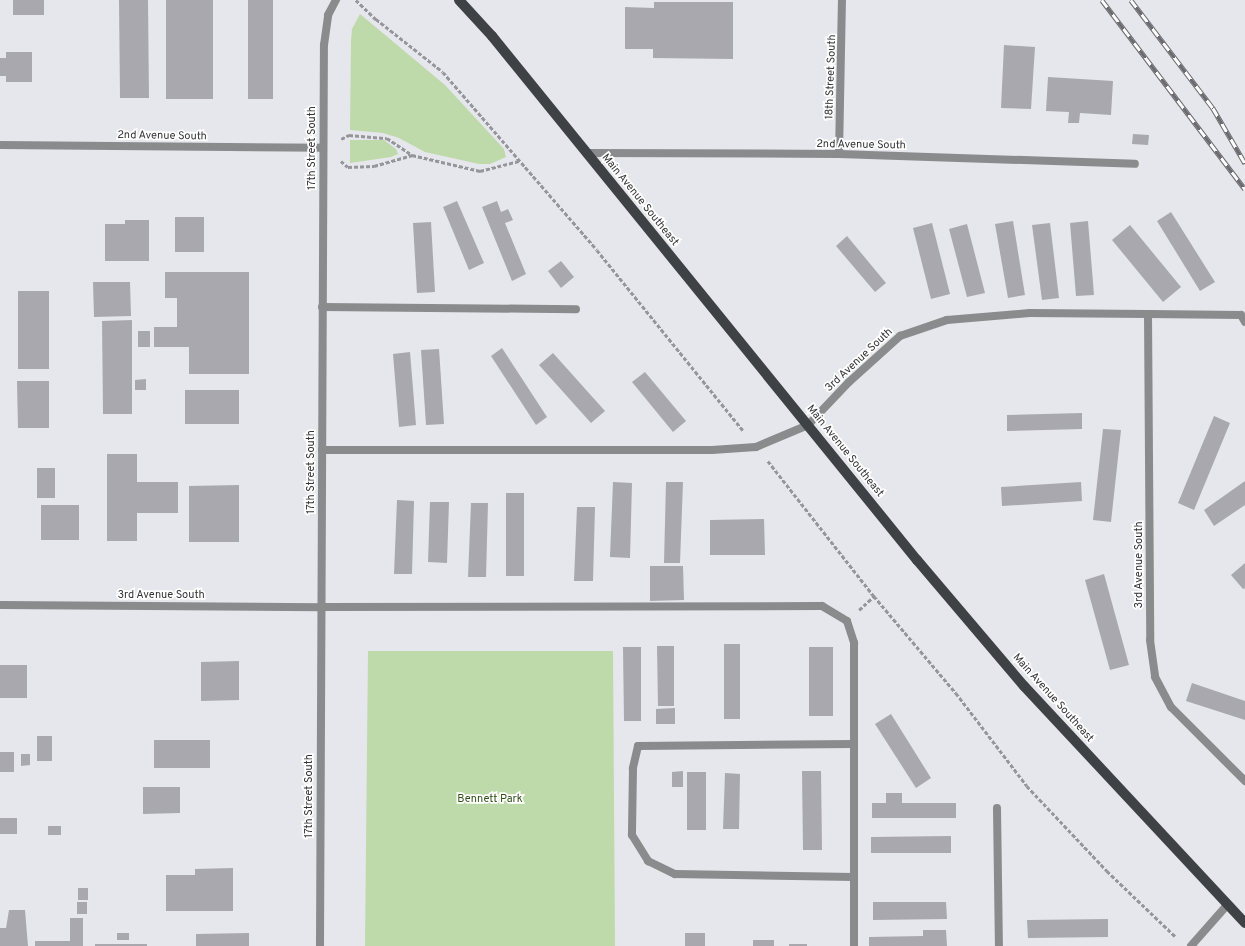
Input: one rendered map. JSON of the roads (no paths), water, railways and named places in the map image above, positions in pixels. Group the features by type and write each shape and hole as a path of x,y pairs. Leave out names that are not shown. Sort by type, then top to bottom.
{"main road":[{"name":"Main Avenue Southeast","path":"459,0 492,36 808,425 1024,686 1245,923"},
{"name":"Main Avenue Southeast","path":"1228,904 1245,912"}],"street":[{"name":"17th Street South","path":"320,946 324,44 328,15 336,0"},
{"name":"18th Street South","path":"839,154 842,0"},
{"name":"2nd Avenue South","path":"0,145 323,148"},
{"name":"2nd Avenue South","path":"587,153 839,154 1135,164"},
{"path":"322,307 576,309"},
{"name":"3rd Avenue South","path":"808,425 849,382 900,336 947,320 1030,313 1241,315 1245,322"},
{"name":"3rd Avenue South","path":"1148,314 1150,640 1155,677 1171,707 1245,781"},
{"path":"322,450 712,450 756,446 808,425"},
{"name":"3rd Avenue South","path":"0,605 321,607 822,606 847,621 854,643 854,946"},
{"path":"854,744 638,746 633,768 632,835 648,861 675,874 854,877"},
{"path":"997,808 999,946"},
{"path":"1191,946 1228,904"}],"railway":[{"path":"1102,0 1245,189"},
{"path":"1131,0 1213,108 1245,163"}],"park label":[{"name":"Bennett Park","path":"490,799"}]}
